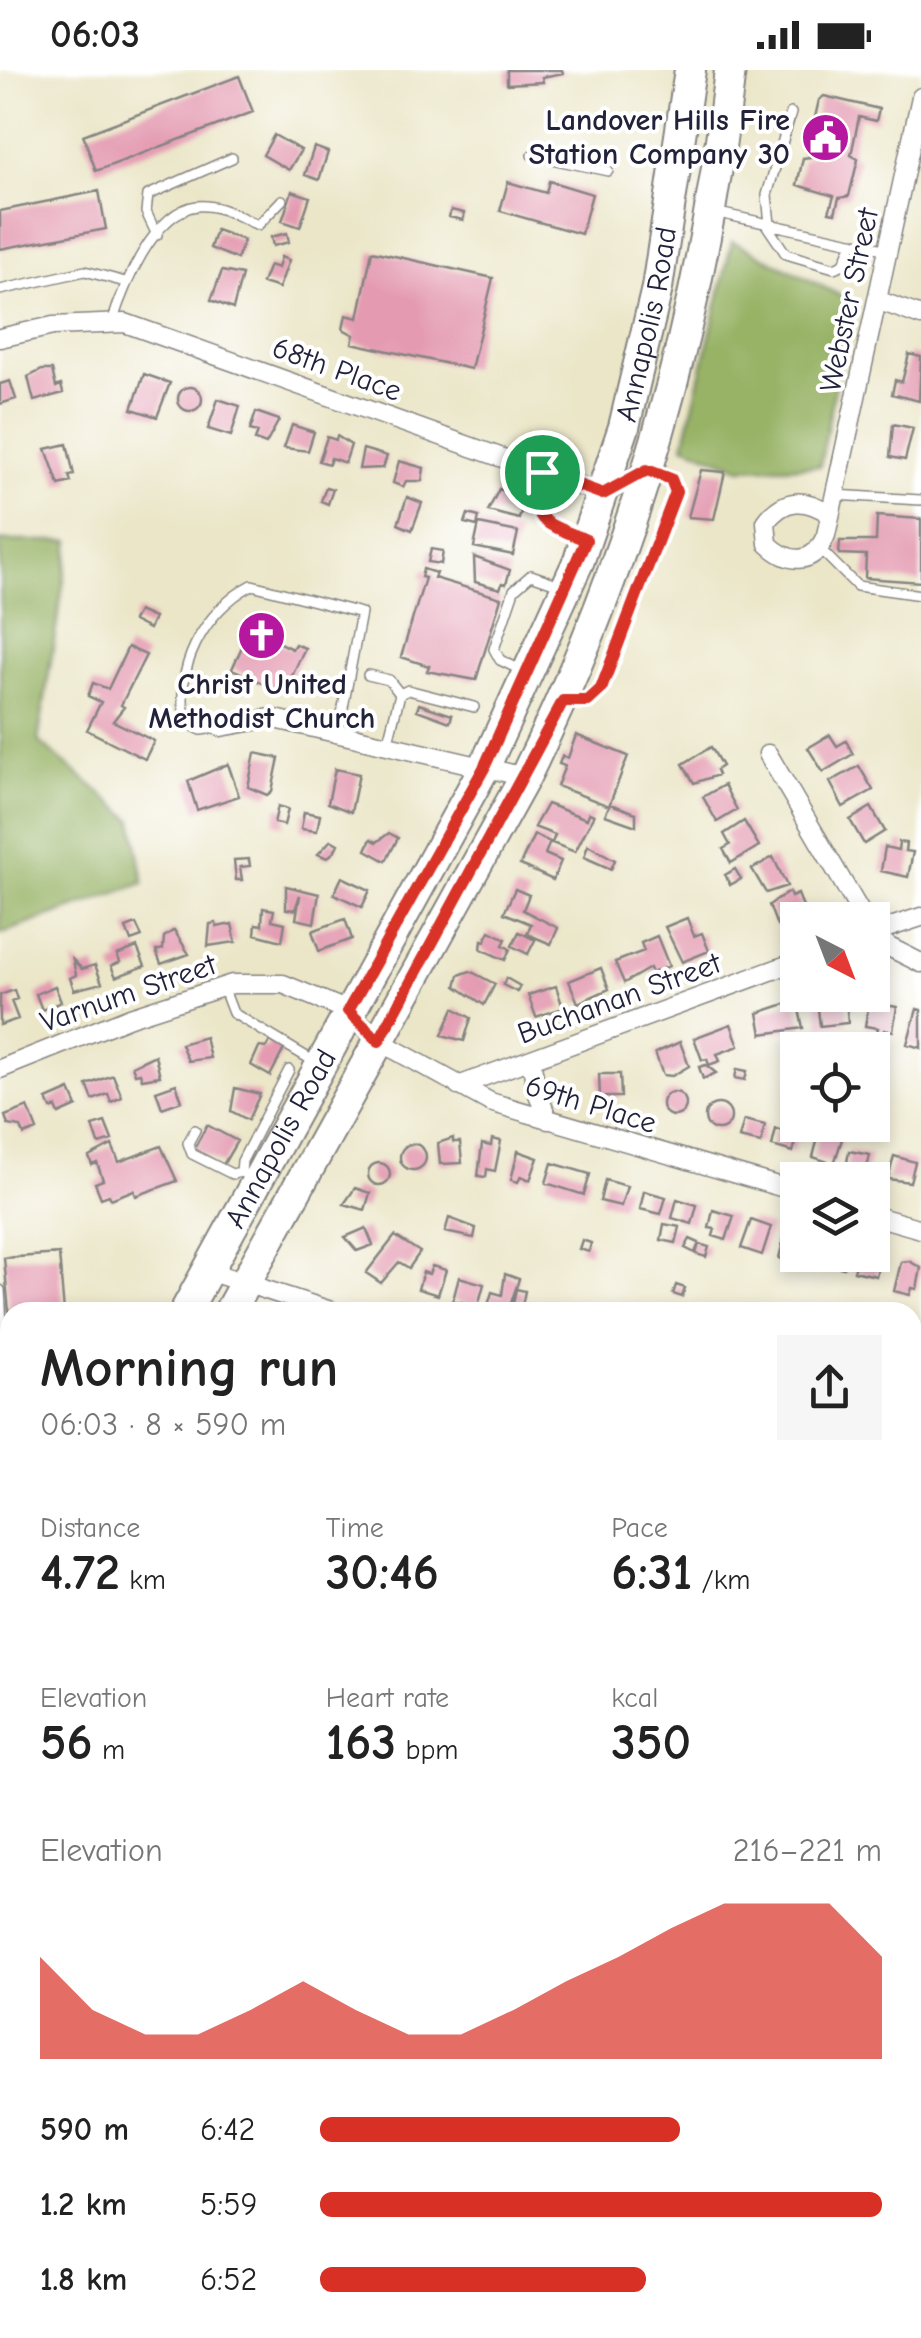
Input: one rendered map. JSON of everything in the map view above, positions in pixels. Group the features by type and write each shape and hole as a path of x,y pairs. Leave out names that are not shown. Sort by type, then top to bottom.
{"main road":[{"name":"Annapolis Road","path":"190,1302 285,1108 322,1066 348,1011 484,768 567,588 624,427 657,288 690,70"},
{"name":"Annapolis Road","path":"234,1302 526,777 563,701 647,470 678,371 711,211 730,70"}],"street":[{"name":"Webster Street","path":"830,514 921,97"},
{"path":"877,300 921,316"},
{"name":"68th Place","path":"0,338 53,326 112,322 153,331 603,494"},
{"path":"603,494 647,470"},
{"path":"803,502 830,514 820,549 802,560 778,554 768,544 766,522 786,503 803,502"},
{"path":"221,727 271,718 386,748 526,777"},
{"path":"768,754 854,902"},
{"path":"890,927 921,917"},
{"path":"890,948 921,963"},
{"name":"Buchanan Street","path":"458,1086 780,968"},
{"name":"Varnum Street","path":"0,1069 130,1017 223,987 261,981 283,984 348,1011 379,1041"},
{"name":"69th Place","path":"379,1041 490,1102 780,1187"},
{"path":"531,1059 536,1089 548,1120"},
{"path":"890,1220 921,1229"},
{"path":"208,1270 299,1302"}],"lane":[{"path":"791,113 767,195 768,224 786,254 834,268 844,264 853,242"},
{"path":"532,156 608,171"},
{"path":"157,235 146,212 148,195 232,158"},
{"path":"112,322 125,282 168,220 195,206 224,210 258,225 282,200"},
{"path":"711,211 888,250"},
{"path":"0,290 84,271 125,282"},
{"path":"542,472 534,508 538,516 586,540"},
{"path":"834,494 921,500"},
{"path":"820,549 857,586 921,595"},
{"path":"530,674 508,665 494,650 514,590 531,575 567,588"},
{"path":"221,727 201,730 188,722 179,696 188,658 217,614 252,585 360,613 337,736"},
{"path":"368,675 389,680 400,694"},
{"path":"400,694 414,690 474,707"},
{"path":"386,748 400,694"},
{"path":"223,987 233,1013 322,1066"},
{"path":"285,1108 290,1070"},
{"path":"195,1130 188,1144 192,1154 232,1174 249,1177"}],"green space":[{"path":"732,241 851,301 820,466 740,468 684,445"},
{"path":"0,541 70,541 38,741 133,820 144,883 0,934"}],"building":[{"path":"507,70 563,73 542,77 543,82 507,84"},
{"path":"239,76 253,112 96,171 83,135"},
{"path":"824,96 879,109 876,121 859,117 851,155 858,159 849,196 839,198 835,213 829,212 834,196 797,185 803,158 811,157 807,152 819,100"},
{"path":"274,135 301,150 289,170 263,155"},
{"path":"314,147 328,152 319,180 305,175"},
{"path":"549,181 592,194 581,234 500,211 508,182 546,193"},
{"path":"99,191 106,229 0,249 0,211"},
{"path":"292,191 310,197 300,227 282,221"},
{"path":"451,210 464,213 463,220 449,217"},
{"path":"216,230 244,240 237,259 210,248"},
{"path":"287,233 289,242 273,246 271,237"},
{"path":"372,251 493,278 471,369 352,343 354,335 343,329 346,315 358,318"},
{"path":"281,257 289,260 279,288 262,283 269,265 278,268"},
{"path":"222,271 242,275 233,309 211,300"},
{"path":"909,354 921,357 919,401 892,394 895,380 902,382"},
{"path":"52,370 56,387 61,385 63,393 34,401 28,377"},
{"path":"144,374 170,383 157,417 132,409"},
{"path":"10,381 16,399 0,404 0,384"},
{"path":"190,387 199,390 199,408 190,411 181,408 178,399 181,390"},
{"path":"218,399 240,406 231,436 208,429"},
{"path":"256,412 279,420 266,444 255,440 258,432 250,430"},
{"path":"893,424 913,428 905,460 890,457"},
{"path":"292,425 314,432 308,451 284,448"},
{"path":"337,436 351,445 345,463 331,458 329,464 319,461 327,437 336,440"},
{"path":"67,444 74,475 69,476 71,482 59,485 46,449"},
{"path":"363,449 387,456 383,468 359,469"},
{"path":"399,461 424,468 422,481 406,481 403,487 393,483"},
{"path":"701,470 725,472 714,519 688,517"},
{"path":"326,487 333,489 328,504 321,501"},
{"path":"499,489 519,495 517,503 523,505 519,519 488,511"},
{"path":"407,497 422,503 412,530 398,524"},
{"path":"468,514 479,517 477,526 465,523"},
{"path":"877,516 921,519 921,582 865,578 866,555 839,554 840,541 876,541"},
{"path":"479,524 518,532 513,555 474,547"},
{"path":"431,549 443,551 441,564 428,562"},
{"path":"474,557 510,570 506,584 502,583 500,589 475,582"},
{"path":"423,569 436,573 434,578 501,598 476,680 427,671 429,666 401,657 425,578 421,577"},
{"path":"138,611 154,618 149,629 133,621"},
{"path":"250,629 292,649 295,644 305,648 284,693 232,669"},
{"path":"128,647 146,655 121,705 124,707 113,721 154,741 145,759 87,730 101,702 88,696 93,683 108,689"},
{"path":"419,704 452,715 450,722 417,710"},
{"path":"576,735 628,756 609,806 557,786 565,766 559,764 562,756 568,758"},
{"path":"830,735 837,746 846,741 853,754 823,772 808,748"},
{"path":"711,747 722,766 716,770 718,775 694,783 683,764"},
{"path":"255,753 279,758 272,791 267,795 248,787"},
{"path":"228,764 239,796 197,810 188,781"},
{"path":"859,766 873,790 843,807 830,782"},
{"path":"335,769 359,774 351,812 328,803"},
{"path":"724,785 737,810 717,822 703,797"},
{"path":"547,804 587,819 589,813 594,815 575,852 552,843 555,835 534,827"},
{"path":"610,804 636,813 636,826 605,815"},
{"path":"278,806 288,809 284,825 274,823"},
{"path":"871,807 885,831 864,844 850,820"},
{"path":"304,812 320,815 317,831 301,829"},
{"path":"744,821 759,846 731,863 723,849 730,845 724,834"},
{"path":"389,833 398,838 386,861 366,850 371,839 377,842"},
{"path":"534,835 550,842 545,854 561,861 553,880 520,865"},
{"path":"331,840 338,844 334,852 327,858 318,854"},
{"path":"899,842 906,843 905,851 913,852 908,877 881,871 885,847 898,850"},
{"path":"588,845 615,860 611,869 584,857"},
{"path":"773,857 787,886 766,893 752,869"},
{"path":"249,859 250,866 240,867 242,880 236,880 234,860"},
{"path":"735,869 741,879 730,885 725,875"},
{"path":"342,877 370,890 362,907 334,894"},
{"path":"286,886 319,894 314,923 296,919 300,895 295,910 286,909"},
{"path":"515,889 529,895 523,910 558,928 551,944 527,934 531,924 504,913"},
{"path":"789,892 791,897 798,894 801,902 780,902 777,926 769,905"},
{"path":"263,908 274,910 272,920 285,923 282,941 255,934 256,924 262,925"},
{"path":"687,918 694,936 702,933 709,951 682,962 665,927"},
{"path":"345,919 352,939 319,951 312,931"},
{"path":"216,923 217,927 232,924 236,942 208,946 210,924"},
{"path":"136,924 142,937 131,941 126,928"},
{"path":"174,930 189,954 161,964 156,951 163,949 164,937"},
{"path":"490,931 506,939 503,945 510,949 505,960 481,949 482,940"},
{"path":"519,932 535,940 528,954 512,946"},
{"path":"657,936 669,966 652,973 650,968 624,983 615,962 644,951 641,943"},
{"path":"137,947 145,966 116,977 111,966 120,962 117,955"},
{"path":"73,960 82,969 95,965 102,983 74,990 70,978 76,975"},
{"path":"601,968 609,989 578,1003 569,981"},
{"path":"470,971 495,984 484,1005 456,986 459,975"},
{"path":"506,978 520,986 517,992 503,985"},
{"path":"55,986 61,1002 42,1010 36,994"},
{"path":"556,986 563,1008 536,1017 528,995"},
{"path":"14,990 17,999 11,1001 18,1019 0,1025 0,995"},
{"path":"780,1006 780,1012 800,1012 803,1028 762,1034 758,1013"},
{"path":"890,1006 897,1007 893,1031 877,1032 878,1028 865,1026 867,1012 890,1012"},
{"path":"454,1008 471,1018 464,1041 442,1035"},
{"path":"917,1009 921,1010 921,1048 907,1044"},
{"path":"818,1012 847,1012 848,1023 820,1026"},
{"path":"731,1024 739,1046 717,1054 720,1061 709,1065 707,1059 702,1060 694,1038"},
{"path":"205,1037 210,1058 188,1061 181,1044"},
{"path":"270,1041 284,1049 270,1076 251,1065 259,1047 266,1048"},
{"path":"680,1042 689,1066 672,1076 663,1075 655,1053"},
{"path":"155,1055 160,1076 142,1079 140,1073 135,1074 132,1066"},
{"path":"706,1065 716,1073 703,1079 699,1067"},
{"path":"737,1069 747,1071 745,1080 735,1078"},
{"path":"599,1074 620,1074 621,1097 600,1097"},
{"path":"113,1075 122,1097 111,1102 108,1094 93,1100 87,1085"},
{"path":"176,1084 182,1101 162,1108 156,1091"},
{"path":"235,1088 260,1094 248,1120 231,1111"},
{"path":"70,1090 77,1106 59,1114 56,1107 51,1109 47,1100"},
{"path":"674,1092 683,1095 683,1113 674,1116 665,1113 662,1104 665,1095"},
{"path":"718,1104 727,1108 731,1117 727,1126 718,1130 709,1126 705,1117 709,1108"},
{"path":"28,1107 37,1130 24,1135 21,1127 8,1125 5,1116"},
{"path":"744,1120 765,1125 761,1143 739,1138"},
{"path":"105,1122 112,1140 99,1144 93,1126"},
{"path":"207,1125 237,1141 223,1165 194,1149"},
{"path":"776,1129 780,1130 780,1142 795,1142 793,1152 772,1146"},
{"path":"453,1138 453,1142 460,1142 462,1163 440,1164 438,1143"},
{"path":"492,1139 501,1141 495,1171 487,1169 486,1177 478,1176 482,1144 491,1146"},
{"path":"817,1142 841,1142 835,1162 813,1157"},
{"path":"413,1144 422,1148 426,1157 422,1166 413,1170 404,1166 400,1157 404,1148"},
{"path":"112,1145 119,1162 161,1146 177,1181 136,1196 134,1190 111,1199 109,1195 101,1198 95,1183 103,1180 97,1163 92,1165 89,1157"},
{"path":"518,1151 538,1158 530,1180 521,1176 518,1182 511,1180"},
{"path":"849,1151 870,1155 868,1162 847,1162"},
{"path":"894,1156 915,1162 910,1182 890,1179"},
{"path":"379,1163 390,1174 379,1185 368,1174"},
{"path":"552,1163 590,1174 584,1195 546,1183"},
{"path":"605,1180 627,1186 621,1206 600,1201"},
{"path":"355,1188 370,1193 365,1210 344,1204"},
{"path":"644,1191 666,1197 661,1214 640,1209"},
{"path":"677,1199 697,1205 692,1224 672,1218"},
{"path":"713,1210 734,1216 726,1240 713,1236 715,1229 709,1228"},
{"path":"449,1218 476,1228 474,1238 445,1232"},
{"path":"751,1220 771,1227 762,1255 741,1248"},
{"path":"664,1224 680,1227 676,1243 661,1240"},
{"path":"366,1228 373,1245 357,1251 345,1237"},
{"path":"395,1236 420,1252 409,1268 399,1262 381,1283 366,1273"},
{"path":"690,1239 699,1243 695,1253 685,1248"},
{"path":"582,1240 591,1243 589,1252 579,1249"},
{"path":"699,1244 709,1247 706,1257 696,1254"},
{"path":"59,1254 63,1302 8,1302 4,1258"},
{"path":"909,1261 921,1268 917,1289 912,1288 910,1295 894,1291 901,1262"},
{"path":"432,1266 446,1270 438,1295 418,1289 423,1272 429,1274"},
{"path":"505,1274 519,1279 511,1302 489,1302 492,1292 502,1295"},
{"path":"459,1277 484,1284 479,1302 453,1300"},
{"path":"676,1285 685,1288 682,1297 673,1294"},
{"path":"516,1289 525,1291 523,1302 513,1302"}],"place":[{"name":"Landover Hills Fire Station Company 30","path":"825,137"},
{"name":"Christ United Methodist Church","path":"262,635"}],"route":[{"path":"647,470 671,479 676,492 601,689 588,701 563,701 526,777 379,1041 348,1011 484,768 532,670 586,540 538,516 534,508 542,472 603,494 647,470"}]}
